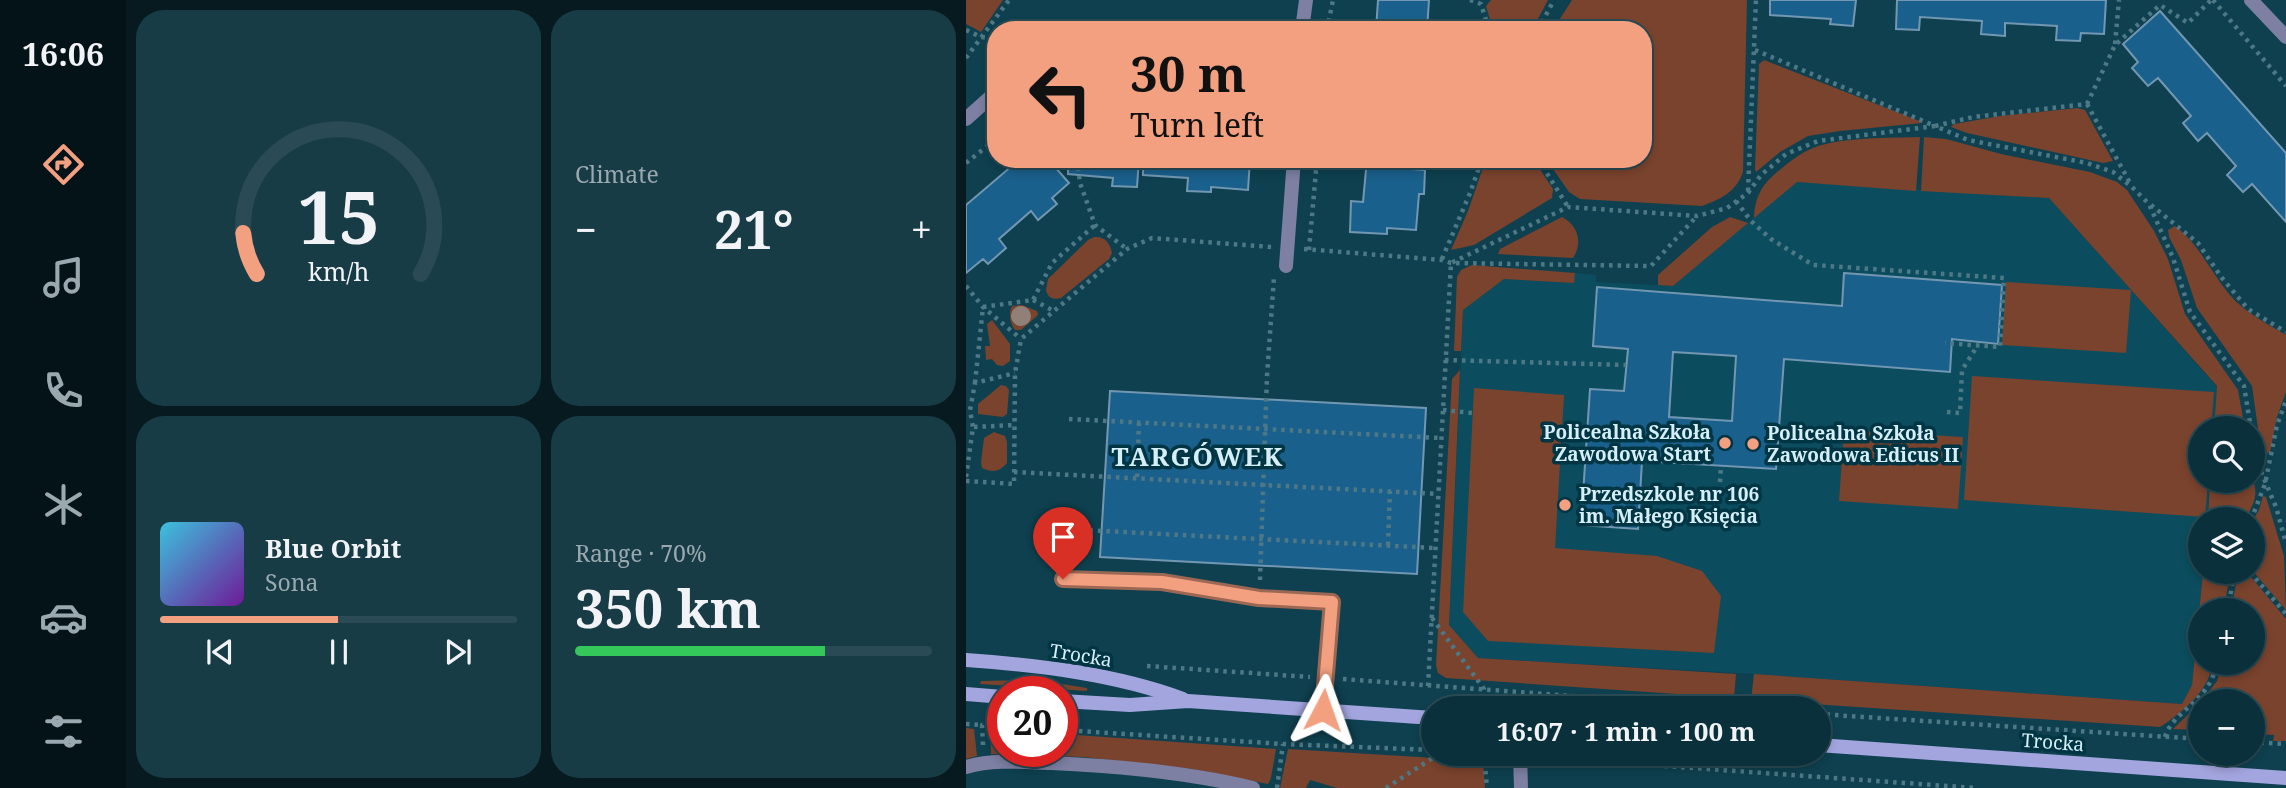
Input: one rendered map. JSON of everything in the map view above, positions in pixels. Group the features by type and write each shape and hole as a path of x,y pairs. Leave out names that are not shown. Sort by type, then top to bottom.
{"street":[{"path":"1304,21 1306,0"},
{"path":"2251,0 2286,37"},
{"path":"966,119 987,100"},
{"path":"1286,266 1293,168"},
{"path":"1063,579 1162,582 1259,598 1332,602 1323,710"},
{"name":"Trocka","path":"966,660 1028,666 1123,682 1188,701"},
{"path":"966,694 987,696"},
{"name":"Trocka","path":"1078,702 1130,705 1188,701 1421,717"},
{"name":"Trocka","path":"1831,746 2286,778"},
{"path":"966,767 984,762 1101,766 1190,775 1253,788"},
{"path":"1520,766 1521,788"}],"path":[{"path":"993,21 1009,0"},
{"path":"1329,21 1333,0"},
{"path":"1470,0 1481,4"},
{"path":"1481,4 1487,0"},
{"path":"1543,21 1554,0"},
{"path":"1748,193 1756,0"},
{"path":"2087,104 2115,45 2119,0"},
{"path":"2115,45 2160,5 2188,23 2212,0 2286,86"},
{"path":"1481,4 1486,21"},
{"path":"966,58 987,29"},
{"path":"966,30 987,38"},
{"path":"1755,50 1968,140 2087,163 2113,172 2198,243 2248,309 2286,332"},
{"path":"1451,263 1568,207 1697,216 1727,208 1748,193 1760,175 1786,155 1818,141 1935,126 1973,117 2087,104"},
{"path":"2087,104 2132,187"},
{"path":"966,163 987,146"},
{"path":"1078,168 1080,183 1095,225 1127,249"},
{"path":"1309,250 1316,168"},
{"path":"1442,260 1478,168"},
{"path":"1544,168 1568,207"},
{"path":"1736,201 1771,239 1813,265 2004,278 2000,347 1945,343"},
{"path":"2149,204 2173,258 2190,312 2244,386 2249,416"},
{"path":"983,307 970,410 973,427 966,479 1014,484 1015,373 1021,339 1127,249 1152,238 1442,260 1451,263 1651,266 1697,216"},
{"path":"1033,300 1052,263 1095,225"},
{"path":"1428,686 1451,263"},
{"path":"1259,598 1273,278 1286,266"},
{"path":"966,286 983,307 1021,339"},
{"path":"983,307 1033,300 1054,311"},
{"path":"1947,412 1960,413 1962,370 1978,345"},
{"path":"1446,360 1626,365"},
{"path":"975,383 1015,373"},
{"path":"2286,401 2277,425 2265,484 2276,507 2286,543"},
{"path":"1443,410 1472,413"},
{"path":"1069,419 1441,438"},
{"path":"1137,477 1139,423"},
{"path":"973,427 1015,425"},
{"path":"1720,482 1721,466"},
{"path":"1014,472 1438,494"},
{"path":"1388,545 1390,491"},
{"path":"1064,529 1435,548"},
{"path":"2260,584 2286,614"},
{"path":"1432,616 1484,690 1483,696"},
{"path":"1142,665 1567,696"},
{"path":"2165,737 2168,727 2205,692 2212,675"},
{"path":"1831,715 2188,738"},
{"path":"966,724 987,724"},
{"path":"982,724 984,762"},
{"path":"1078,731 1421,750"},
{"path":"2265,743 2286,744"},
{"path":"1277,788 1283,744"},
{"path":"1386,788 1421,766"},
{"path":"1485,766 1487,788"},
{"path":"1672,766 1976,788"}],"shaded area":[{"path":"966,0 1003,0 981,32 966,24"},
{"path":"1491,0 1548,0 1537,21 1490,21 1486,6"},
{"path":"1572,0 1747,0 1743,172 1736,185 1727,194 1702,206 1580,199 1569,192 1552,168 1652,168 1652,21 1559,21"},
{"path":"1764,60 1922,123 1808,136 1780,152 1756,172 1759,64"},
{"path":"2077,108 2085,110 2113,161 2103,163 1967,133 1951,127 1954,124 2000,116"},
{"path":"1920,137 1916,191 1797,182 1754,218 1758,196 1765,185 1788,163 1809,150 1824,144 1851,140"},
{"path":"1924,137 1946,139 2001,154 2090,172 2117,182 2127,190 2154,231 2168,259 2185,314 2238,390 2243,416 2215,416 2217,386 2049,198 1921,191"},
{"path":"1483,168 1539,168 1553,189 1552,198 1474,245 1451,250"},
{"path":"1796,182 2049,198 2217,387 2215,416 2188,416 2188,493 2209,493 2208,507 2188,507 2188,584 2202,584 2200,598 2188,598 2188,675 2193,675 2192,685 2182,704 1478,658 1449,625 1463,310 1504,279 1573,283 1575,273 1596,275 1596,282 1673,286"},
{"path":"1562,217 1572,225 1577,235 1578,246 1573,258 1498,254 1500,249"},
{"path":"1730,217 1748,223 1673,286 1658,285 1658,275 1712,227"},
{"path":"2175,226 2191,241 2222,285 2241,306 2286,335 2286,392 2277,417 2270,452 2265,454 2265,416 2256,416 2252,386 2197,308 2168,230"},
{"path":"1094,237 1104,239 1108,243 1112,253 1109,259 1061,298 1050,297 1046,290 1048,279"},
{"path":"1472,265 1575,273 1574,283 1504,279 1463,310 1461,351 1454,351 1457,277 1461,270"},
{"path":"2006,282 2131,290 2126,353 2002,345"},
{"path":"1022,305 1037,311 1038,315 1021,330 1015,330 1010,318 1011,309 1012,306"},
{"path":"992,320 1010,344 1010,361 1003,366 997,365 992,359 986,360 985,346 990,346 987,324"},
{"path":"1460,370 1449,625 1478,658 1736,674 1734,696 1446,678 1438,673 1436,665 1452,379"},
{"path":"1972,376 2214,392 2212,416 2188,416 2188,493 2207,493 2206,507 2188,507 2188,516 1964,500"},
{"path":"1001,385 1009,390 1007,414 1003,417 978,414 978,404"},
{"path":"1474,388 1564,395 1555,548 1657,556 1702,571 1721,596 1714,653 1488,641 1463,612"},
{"path":"1844,430 1963,437 1958,509 1839,501"},
{"path":"994,432 1005,436 1007,463 993,471 982,468 981,462 984,438"},
{"path":"2209,493 2255,493 2251,507 2209,507"},
{"path":"2263,496 2266,497 2284,556 2286,610 2264,584 2265,507 2260,507"},
{"path":"2202,584 2229,584 2226,598 2200,598"},
{"path":"2236,584 2257,584 2286,619 2286,741 2273,741 2274,735 2265,735 2265,689 2211,689 2219,675 2265,675 2265,598 2233,598"},
{"path":"1754,674 2182,704 2188,693 2188,705 2160,727 1831,705 1831,696 1751,696"},
{"path":"2193,675 2209,675 2202,689 2190,689"},
{"path":"1078,687 1087,688 1087,691 1078,690"},
{"path":"2188,715 2188,730 2173,729"},
{"path":"966,728 974,729 977,756 966,759"},
{"path":"1078,735 1276,749 1268,784 1192,769 1078,757"},
{"path":"1288,749 1421,757 1421,766 1483,766 1485,788 1337,788 1310,780 1306,788 1280,788"}],"building":[{"path":"1378,0 1429,0 1428,21 1377,21"},
{"path":"1770,0 1856,0 1853,26 1830,24 1831,19 1770,15"},
{"path":"1897,0 2106,0 2104,34 2081,33 2080,41 2056,40 2057,26 2005,23 2005,36 1981,34 1982,21 1920,17 1919,30 1896,29"},
{"path":"2160,11 2286,153 2286,222 2252,184 2243,192 2227,175 2236,166 2207,133 2198,141 2183,123 2191,116 2158,78 2148,86 2132,68 2138,62 2123,44"},
{"path":"1009,168 1056,168 1069,183 1052,198 1057,204 1038,220 1031,211 999,239 1006,248 988,264 983,259 966,273 966,205"},
{"path":"1068,168 1138,168 1137,187 1112,186 1113,178 1068,174"},
{"path":"1143,168 1249,168 1248,190 1211,187 1211,192 1187,191 1188,178 1143,175"},
{"path":"1366,168 1425,170 1424,194 1419,194 1416,230 1387,228 1387,234 1350,232 1351,201 1363,202"},
{"path":"1844,273 2002,285 1998,344 1952,339 1950,372 1784,359 1776,469 1642,461 1638,529 1581,525 1590,389 1624,391 1628,349 1593,346 1597,287 1842,306","holes":["1673,352 1736,356 1732,421 1669,417"]},
{"path":"1110,391 1426,408 1417,574 1100,557"}],"place":[{"name":"Policealna Szkoła Zawodowa Start","path":"1725,443"},
{"name":"Policealna Szkoła Zawodowa Edicus II","path":"1753,444"},
{"name":"Przedszkole nr 106 im. Małego Księcia","path":"1565,505"}],"district":[{"name":"TARGÓWEK","path":"1198,456"}],"route":[{"path":"1063,579 1162,582 1259,598 1332,602 1323,710"}]}
